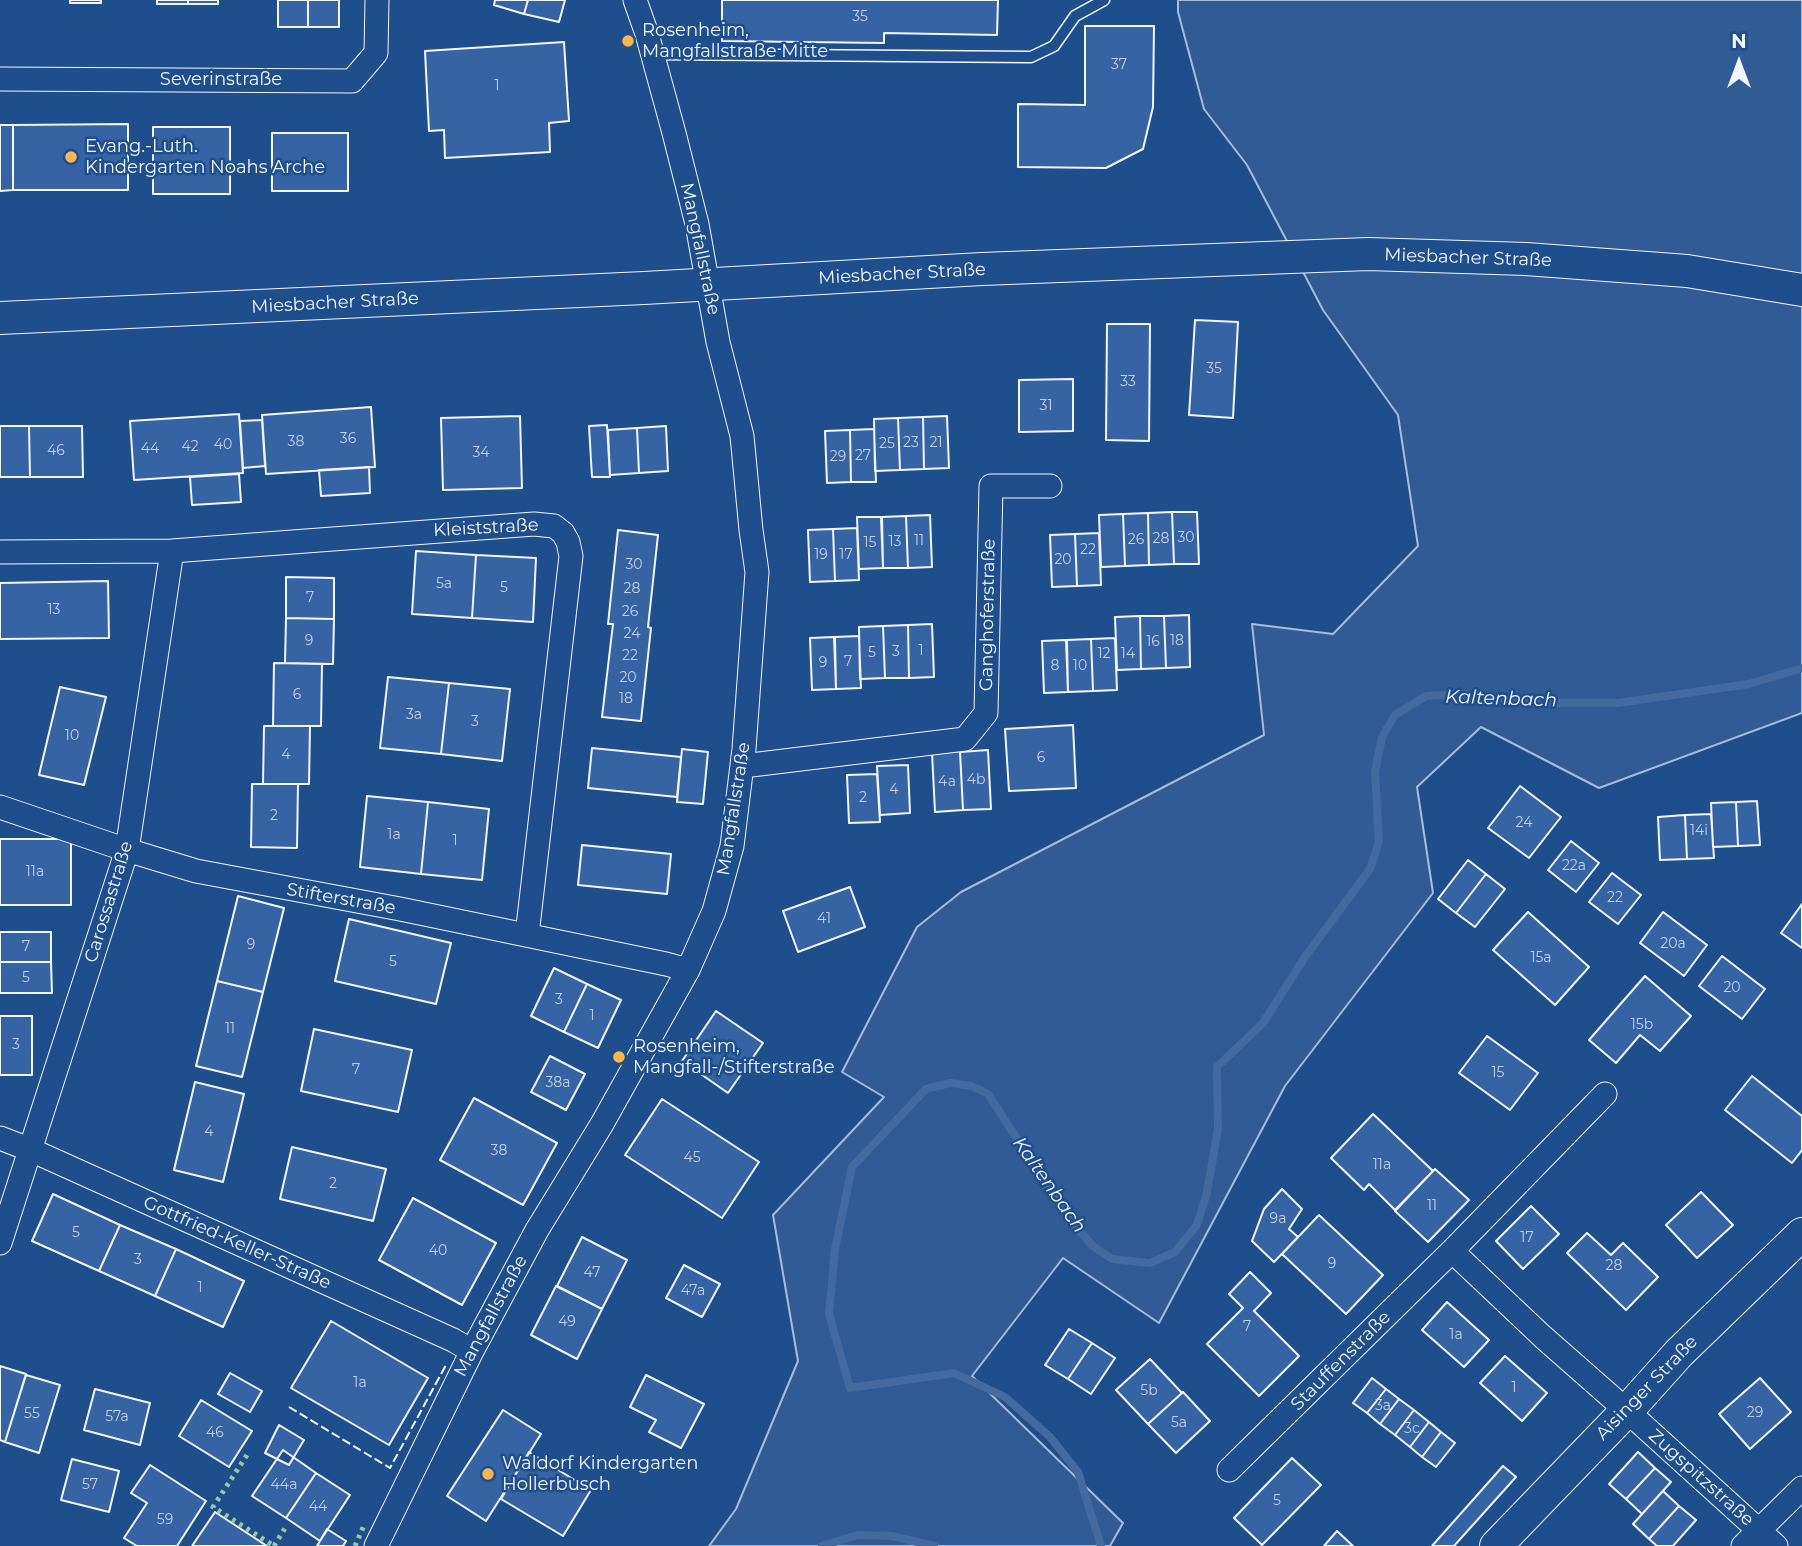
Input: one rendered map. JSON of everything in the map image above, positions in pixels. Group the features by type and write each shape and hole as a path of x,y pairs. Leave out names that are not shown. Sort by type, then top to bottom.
{"main road":[{"name":"Miesbacher Straße","path":"0,318 982,269 1368,254 1526,259 1687,271 1802,290"},
{"name":"Aisinger Straße","path":"1496,1546 1679,1353 1802,1234"}],"street":[{"name":"Severinstraße","path":"0,79 352,81 376,53 377,0"},
{"name":"Mangfallstraße","path":"376,1546 472,1351 537,1230 602,1124 688,970 714,911 732,846 743,766 757,572 742,436 718,342 697,224 653,54 635,0"},
{"name":"Ganghoferstraße","path":"743,766 965,739 986,713 991,486 1050,486"},
{"name":"Kleiststraße","path":"0,552 172,551 534,524 554,526 563,533 571,556 527,936"},
{"name":"Carossastraße","path":"0,1243 127,850 172,551"},
{"name":"Stifterstraße","path":"0,807 196,871 400,909 688,970"},
{"name":"Stauffenstraße","path":"1230,1470 1452,1251 1605,1094"},
{"name":"Gottfried-Keller-Straße","path":"0,1138 453,1340 472,1351"},
{"path":"1452,1251 1543,1337 1626,1410"},
{"name":"Zugspitzstraße","path":"1626,1410 1751,1538 1776,1546"},
{"path":"1751,1538 1802,1488"}],"lane":[{"path":"653,54 1031,57 1054,46 1075,16 1104,0"}],"shaded area":[{"path":"1178,0 1802,0 1802,713 1599,788 1481,727 1417,787 1433,893 1285,1086 1159,1323 1063,1258 972,1376 1123,1523 1110,1546 709,1546 736,1509 798,1361 773,1215 884,1097 842,1072 917,927 961,892 1264,735 1252,624 1333,634 1418,546 1398,415 1323,310 1247,165 1204,109 1178,12"}],"building":[{"path":"70,0 101,0 101,3 70,3"},
{"path":"157,0 188,0 188,4 157,4"},
{"path":"188,0 218,0 218,4 188,4"},
{"path":"278,0 308,0 308,27 278,27"},
{"path":"308,0 339,0 339,27 308,27"},
{"path":"495,0 528,0 524,14 494,5"},
{"path":"528,0 565,0 559,22 524,14"},
{"path":"722,0 998,0 997,35 884,33 884,43 722,41"},
{"path":"1085,26 1154,26 1153,107 1143,149 1106,168 1018,167 1018,104 1085,105"},
{"path":"564,42 569,121 549,123 550,152 445,158 444,130 429,131 425,51"},
{"name":"Evang.-Luth. Kindergarten Noahs Arche","path":"128,124 128,190 13,190 13,125"},
{"path":"0,125 13,125 13,190 0,191"},
{"path":"153,127 230,127 230,194 153,194"},
{"path":"272,133 348,133 348,191 272,191"},
{"path":"1195,320 1238,322 1233,418 1189,415"},
{"path":"1107,324 1150,324 1149,441 1106,440"},
{"path":"1073,379 1073,431 1019,432 1019,380"},
{"path":"371,407 375,467 266,474 262,415"},
{"path":"239,414 243,473 134,480 130,421"},
{"path":"520,416 522,488 443,490 441,418"},
{"path":"947,416 949,468 924,469 923,417"},
{"path":"923,417 924,469 900,470 898,418"},
{"path":"898,418 900,470 875,471 874,419"},
{"path":"262,420 265,466 243,468 240,421"},
{"path":"607,425 610,477 592,477 589,426"},
{"path":"0,426 29,426 30,477 0,477"},
{"path":"29,426 82,426 83,477 30,477"},
{"path":"666,426 668,471 639,473 637,428"},
{"path":"637,428 639,473 610,475 608,430"},
{"path":"874,429 876,482 851,482 850,430"},
{"path":"850,430 851,482 827,483 825,431"},
{"path":"369,467 370,493 321,496 319,470"},
{"path":"239,474 241,502 192,505 190,477"},
{"path":"1172,512 1197,512 1199,564 1174,564"},
{"path":"1172,512 1174,564 1149,565 1148,513"},
{"path":"1148,513 1149,565 1125,566 1123,514"},
{"path":"1123,514 1125,566 1101,567 1099,515"},
{"path":"930,515 932,567 908,568 906,516"},
{"path":"906,516 908,568 883,568 882,517"},
{"path":"857,517 881,517 883,568 859,569"},
{"path":"857,528 859,580 835,581 833,529"},
{"path":"833,529 835,581 810,582 808,530"},
{"path":"618,530 658,535 641,721 602,717 613,624 608,624"},
{"path":"1099,533 1101,585 1077,586 1075,534"},
{"path":"1075,534 1077,586 1052,587 1050,535"},
{"path":"416,551 476,555 472,618 412,614"},
{"path":"476,555 536,558 533,622 472,618"},
{"path":"286,577 334,578 334,619 286,618"},
{"path":"108,581 109,638 0,639 0,583"},
{"path":"1189,615 1190,667 1166,668 1164,616"},
{"path":"1140,616 1141,669 1117,670 1115,617"},
{"path":"1140,616 1164,616 1166,668 1141,669"},
{"path":"286,618 334,619 333,664 285,663"},
{"path":"932,624 934,677 909,678 908,625"},
{"path":"908,625 909,678 885,678 883,626"},
{"path":"883,626 885,678 860,679 859,627"},
{"path":"859,636 861,688 836,689 835,637"},
{"path":"834,637 836,689 812,690 810,638"},
{"path":"1115,638 1117,690 1093,691 1091,639"},
{"path":"1091,639 1093,691 1068,692 1067,640"},
{"path":"1066,640 1068,692 1044,693 1042,641"},
{"path":"274,663 322,664 321,726 273,726"},
{"path":"388,677 449,683 441,754 380,748"},
{"path":"449,683 510,689 502,761 441,754"},
{"path":"60,687 106,697 84,785 39,775"},
{"path":"1073,725 1076,788 1009,791 1005,729"},
{"path":"264,726 310,726 309,784 263,784"},
{"path":"592,748 681,757 677,797 588,788"},
{"path":"682,749 708,752 703,804 677,802"},
{"path":"988,750 991,809 963,810 960,752"},
{"path":"960,751 963,810 935,812 932,753"},
{"path":"908,765 910,813 880,815 877,766"},
{"path":"877,774 880,822 849,823 847,775"},
{"path":"252,784 298,784 297,848 251,847"},
{"path":"1520,786 1561,817 1529,858 1488,828"},
{"path":"367,796 428,802 421,874 360,867"},
{"path":"1757,801 1760,845 1738,846 1736,802"},
{"path":"428,802 489,809 482,880 421,874"},
{"path":"1736,802 1738,846 1713,847 1711,803"},
{"path":"1711,814 1714,858 1687,859 1685,815"},
{"path":"1685,815 1687,859 1660,860 1658,817"},
{"path":"0,839 71,839 71,905 0,905"},
{"path":"1571,841 1599,863 1576,892 1548,870"},
{"path":"582,845 671,854 667,894 578,885"},
{"path":"1468,860 1486,874 1456,913 1438,899"},
{"path":"1612,873 1641,895 1618,924 1589,902"},
{"path":"1486,874 1505,889 1475,927 1456,913"},
{"path":"850,887 865,927 798,952 783,911"},
{"path":"238,896 284,908 263,992 217,981"},
{"path":"1802,904 1802,948 1781,933"},
{"path":"1528,912 1589,967 1555,1005 1493,950"},
{"path":"1663,912 1707,945 1684,976 1640,943"},
{"path":"349,919 451,943 436,1004 335,981"},
{"path":"0,932 51,932 51,962 0,962"},
{"path":"1722,956 1765,989 1742,1019 1699,986"},
{"path":"0,962 51,962 52,993 0,993"},
{"path":"554,968 587,984 564,1032 531,1016"},
{"path":"1645,976 1691,1016 1660,1051 1640,1035 1616,1063 1589,1040"},
{"path":"217,981 263,992 242,1077 196,1066"},
{"path":"587,984 621,1000 598,1048 564,1032"},
{"path":"716,1011 763,1043 728,1093 682,1061"},
{"path":"0,1016 32,1016 32,1075 0,1075"},
{"path":"314,1029 412,1050 398,1112 301,1091"},
{"path":"1487,1036 1538,1073 1510,1110 1459,1073"},
{"path":"550,1056 585,1074 566,1110 531,1092"},
{"path":"1752,1076 1802,1116 1802,1150 1792,1163 1725,1110"},
{"path":"195,1082 244,1094 223,1182 174,1170"},
{"path":"474,1098 557,1143 523,1205 440,1160"},
{"path":"662,1099 759,1162 722,1218 625,1155"},
{"path":"1373,1114 1433,1171 1395,1210 1369,1184 1364,1190 1331,1158"},
{"path":"292,1147 386,1169 373,1221 280,1199"},
{"path":"1435,1169 1469,1200 1428,1242 1395,1211"},
{"path":"1282,1189 1302,1209 1289,1229 1298,1237 1274,1262 1252,1241 1264,1209"},
{"path":"1701,1192 1733,1225 1697,1258 1666,1225"},
{"path":"53,1194 120,1225 99,1271 32,1241"},
{"path":"413,1198 496,1243 462,1305 379,1260"},
{"path":"1531,1206 1559,1234 1523,1269 1496,1241"},
{"path":"1319,1215 1383,1275 1346,1314 1282,1254"},
{"path":"120,1225 176,1249 155,1296 99,1271"},
{"path":"1587,1233 1611,1255 1623,1243 1658,1277 1626,1310 1567,1253"},
{"path":"582,1237 627,1260 602,1309 557,1286"},
{"path":"176,1249 244,1281 223,1327 155,1296"},
{"path":"684,1265 720,1284 702,1317 666,1298"},
{"path":"1250,1272 1271,1293 1254,1311 1299,1356 1259,1396 1207,1344 1243,1308 1229,1294"},
{"path":"556,1286 602,1309 577,1359 531,1335"},
{"path":"1447,1302 1489,1340 1464,1367 1422,1330"},
{"path":"331,1321 428,1378 389,1445 291,1388"},
{"path":"1069,1329 1092,1343 1068,1379 1045,1365"},
{"path":"1092,1343 1115,1358 1091,1394 1068,1379"},
{"path":"1505,1356 1547,1393 1522,1421 1480,1383"},
{"path":"1150,1359 1182,1393 1148,1424 1116,1390"},
{"path":"0,1366 26,1374 5,1442 0,1440"},
{"path":"230,1373 262,1391 250,1412 218,1394"},
{"path":"26,1375 60,1385 39,1453 5,1442"},
{"path":"646,1375 704,1404 681,1448 649,1432 656,1420 630,1407"},
{"path":"1372,1378 1386,1389 1367,1413 1353,1403"},
{"path":"1760,1378 1791,1412 1750,1449 1719,1414"},
{"path":"95,1389 150,1403 140,1445 84,1430"},
{"path":"1386,1389 1399,1399 1380,1424 1367,1413"},
{"path":"1183,1392 1210,1421 1176,1453 1148,1424"},
{"path":"1399,1399 1414,1410 1395,1435 1380,1424"},
{"path":"201,1400 252,1431 229,1467 179,1436"},
{"name":"Waldorf Kindergarten Hollerbusch","path":"503,1410 541,1434 486,1521 447,1496"},
{"path":"1414,1410 1429,1422 1410,1447 1395,1435"},
{"path":"1429,1422 1441,1432 1422,1457 1410,1447"},
{"path":"279,1425 304,1440 289,1465 265,1453"},
{"path":"1441,1432 1455,1443 1436,1467 1422,1457"},
{"path":"283,1450 316,1473 286,1518 252,1496"},
{"path":"529,1452 591,1490 563,1536 501,1499"},
{"path":"1638,1452 1655,1468 1626,1499 1609,1484"},
{"path":"1292,1458 1321,1485 1262,1545 1234,1518"},
{"path":"72,1459 119,1471 109,1512 61,1500"},
{"path":"150,1465 206,1501 177,1546 137,1546 124,1538 147,1503 131,1493"},
{"path":"1503,1466 1516,1477 1454,1546 1432,1546"},
{"path":"1655,1468 1671,1482 1642,1514 1626,1499"},
{"path":"316,1473 350,1495 320,1541 286,1518"},
{"path":"1663,1491 1679,1506 1649,1539 1633,1524"},
{"path":"1679,1506 1696,1520 1673,1546 1657,1546 1649,1539"},
{"path":"215,1512 267,1546 192,1546"},
{"path":"327,1529 346,1541 343,1546 317,1546"},
{"path":"1337,1531 1353,1546 1324,1546"}],"waterway":[{"name":"Kaltenbach","path":"1101,1546 1078,1472 1050,1437 1005,1397 954,1373 850,1388 829,1314 835,1249 852,1167 926,1089 950,1083 972,1086 988,1094 1069,1219 1094,1247 1112,1259 1150,1263 1175,1252 1197,1225 1207,1192 1218,1129 1217,1067 1263,1023 1305,957 1370,869 1379,842 1375,772 1382,737 1395,715 1426,696 1464,694 1532,703 1618,703 1749,684 1802,668"},
{"name":"Kaltenbach","path":"822,1546 857,1535 892,1536 934,1546"}],"hedge":[{"path":"247,1455 213,1507 274,1546"},
{"path":"355,1546 365,1523"},
{"path":"274,1546 287,1525"}],"fence":[{"path":"289,1407 390,1468 446,1365"}],"place":[{"name":"Rosenheim, Mangfallstraße Mitte","path":"628,41"},
{"name":"Evang.-Luth. Kindergarten Noahs Arche","path":"71,157"},
{"name":"Rosenheim, Mangfall-/Stifterstraße","path":"619,1057"},
{"name":"Waldorf Kindergarten Hollerbusch","path":"488,1474"}]}
